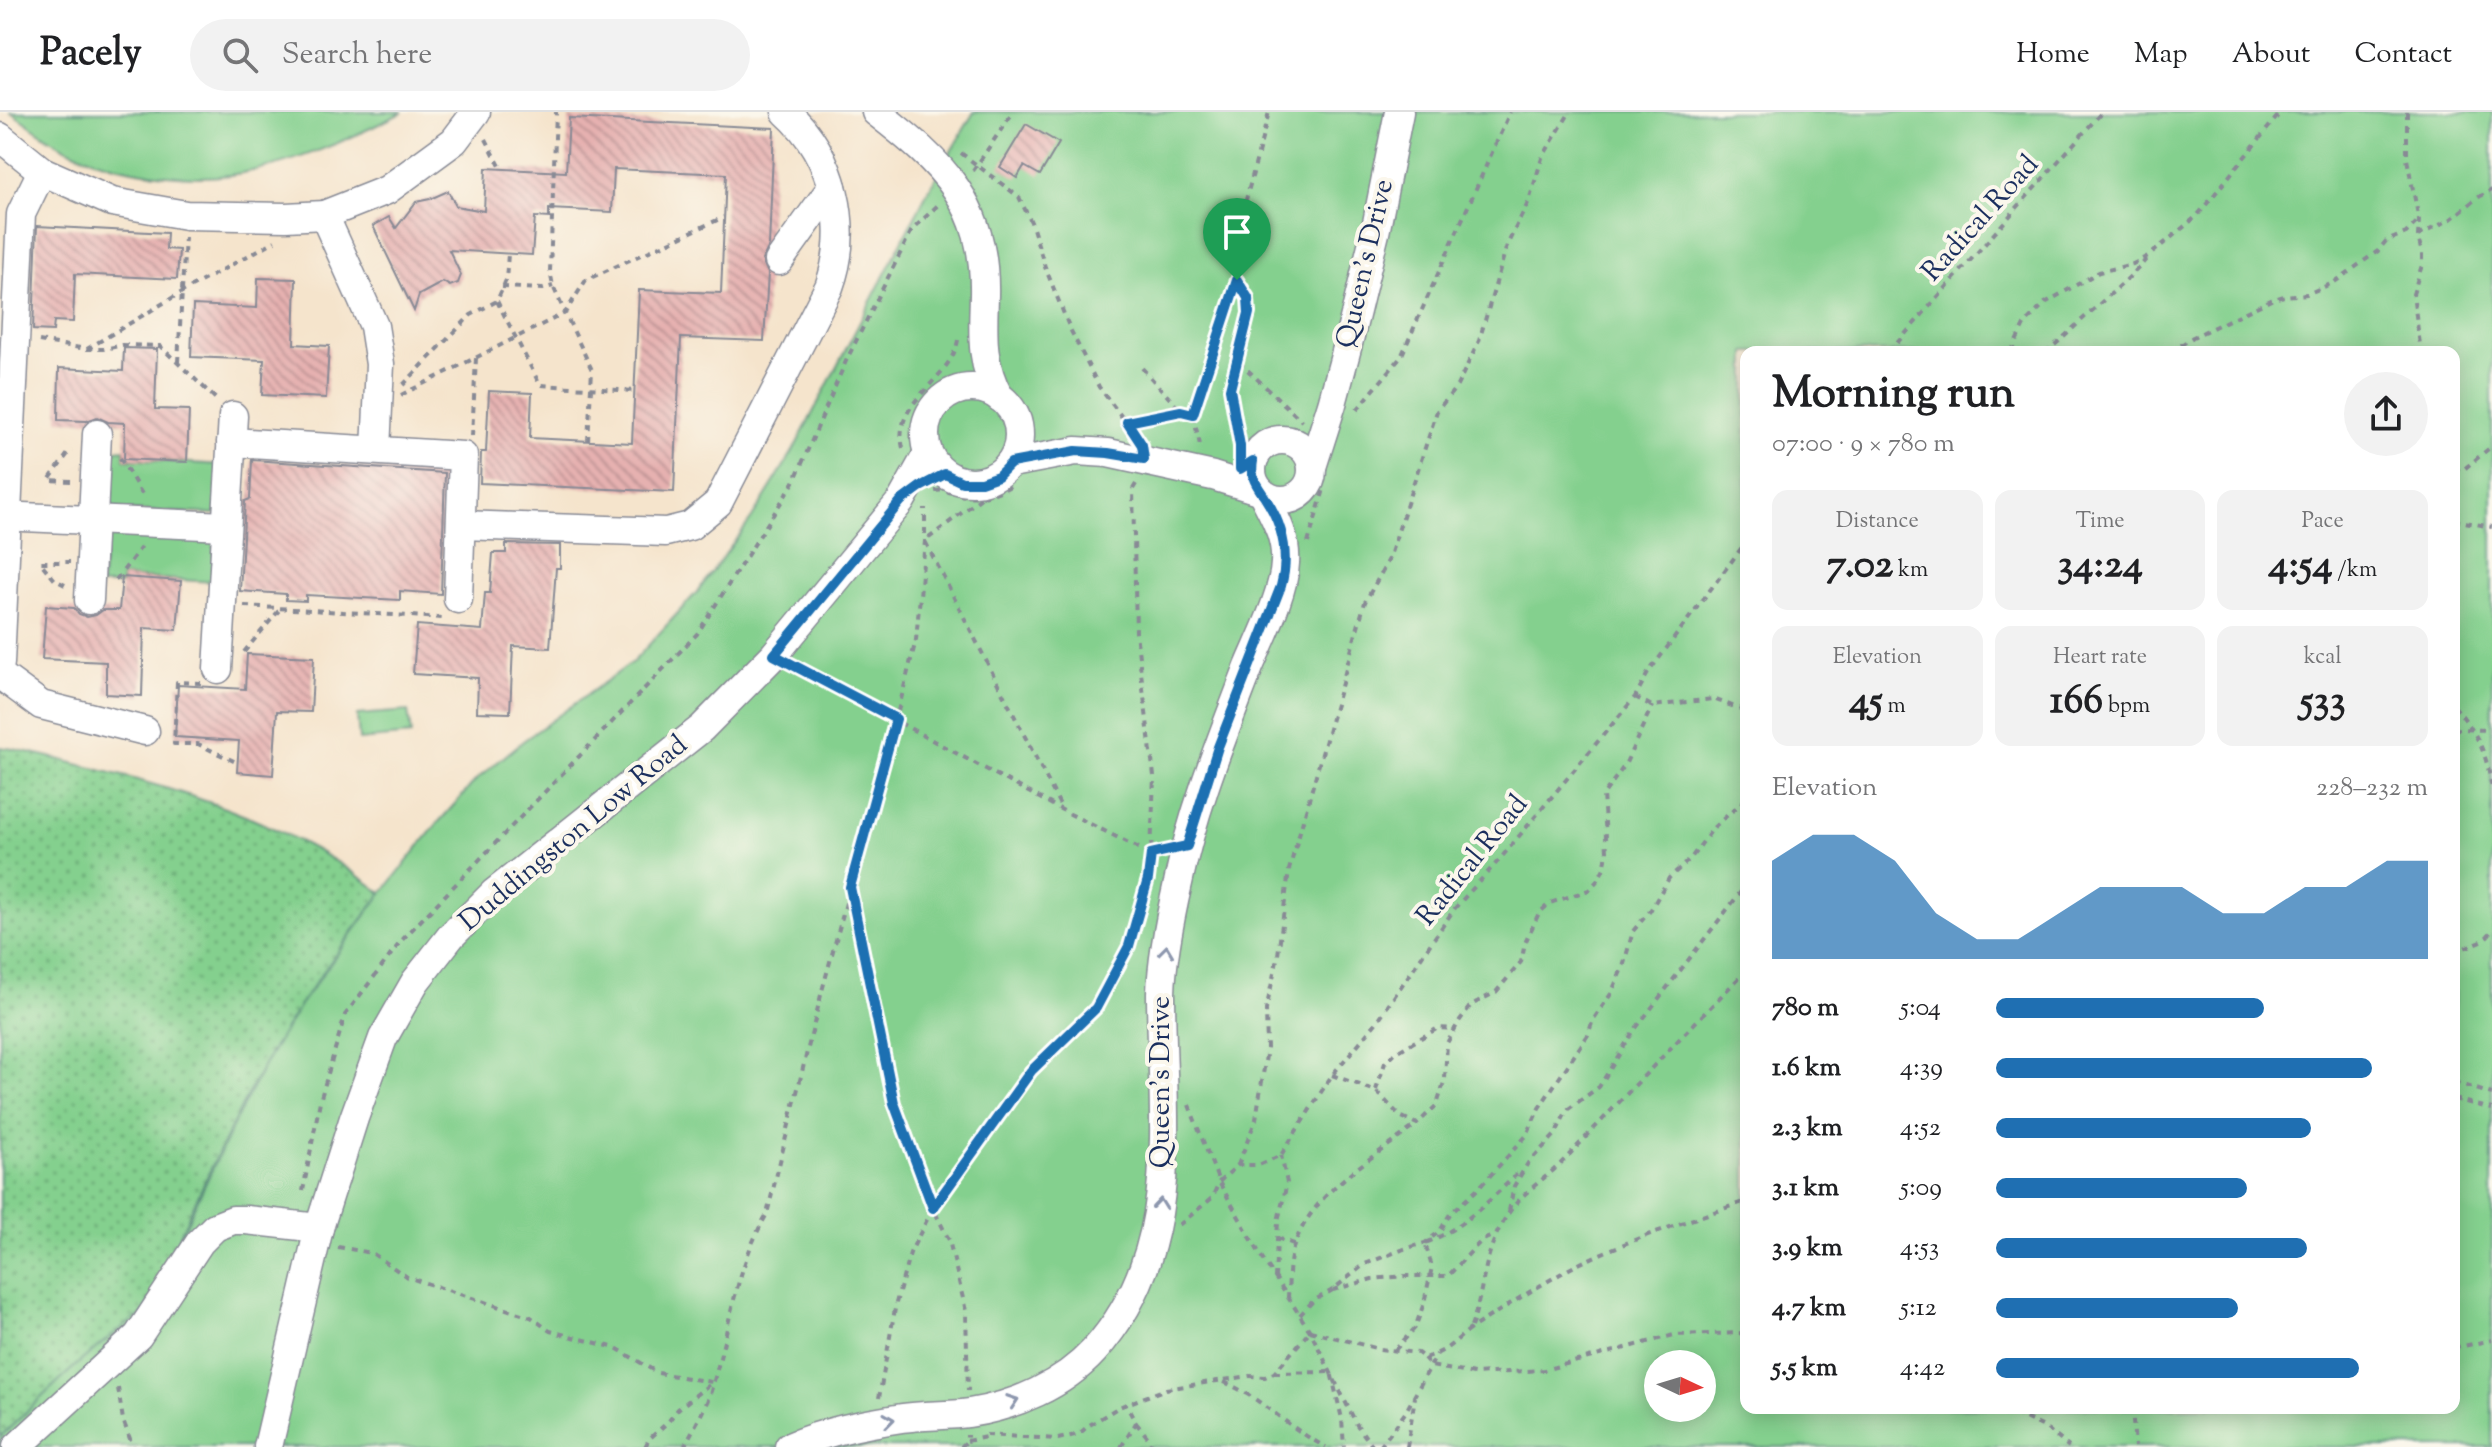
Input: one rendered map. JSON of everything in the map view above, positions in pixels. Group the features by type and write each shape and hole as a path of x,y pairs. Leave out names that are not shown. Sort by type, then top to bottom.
{"street":[{"path":"0,137 42,171 112,202 186,215 286,217 324,215 387,190 454,141 476,112"},
{"path":"461,525 666,532 690,526 718,503 829,287 839,254 832,187 821,153 798,122 786,112"},
{"path":"876,112 935,162 956,188 972,218 984,275 982,330 986,367 1008,407 1019,446 1011,463"},
{"name":"Queen's Drive","path":"947,396 964,389 983,389 1060,446 1076,451 1108,453 1239,478 1279,501 1296,497 1309,484 1320,427 1338,385 1375,233 1399,112"},
{"path":"0,663 4,517 21,214 42,171"},
{"path":"779,261 832,187"},
{"path":"324,215 374,326 380,364 376,450"},
{"path":"925,481 925,435 929,416 967,373 982,330"},
{"path":"1312,467 1305,450 1320,427"},
{"path":"1239,478 1267,443 1320,427"},
{"path":"228,664 222,605 232,429 376,450 463,456 458,599"},
{"path":"99,595 93,520 105,440"},
{"name":"Queen's Drive","path":"925,481 981,482 998,476 1011,463 1076,451"},
{"name":"Queen's Drive","path":"789,1447 836,1429 937,1414 968,1427 1007,1404 1035,1394 1065,1375 1092,1353 1115,1325 1134,1293 1159,1217 1164,1166 1161,988 1168,933 1187,846 1218,747 1284,574 1284,540 1239,478"},
{"name":"Duddingston Low Road","path":"268,1447 308,1226 354,1118 383,1038 415,982 451,936 494,893 702,728 774,655 925,481"},
{"path":"4,517 226,526"},
{"path":"0,675 41,705 145,731"},
{"path":"17,1447 138,1336 200,1242 215,1227 233,1220 265,1220 308,1226"}],"path":[{"path":"556,112 550,271 553,286 592,370 588,441"},
{"path":"713,1382 658,1373 616,1348 550,1331 531,1317 407,1277 372,1253 337,1246 308,1226 320,1101 345,1015 402,940 697,634 794,482 846,361 912,230 978,166 1013,112"},
{"path":"1193,414 1237,280 1242,215 1269,112"},
{"path":"1239,362 1288,407 1320,427 1401,357 1510,112"},
{"path":"1154,1235 1172,1232 1212,1198 1219,1182 1238,1165 1256,1119 1267,1049 1266,1010 1278,955 1289,870 1365,602 1389,559 1437,411 1457,386 1479,341 1507,245 1529,201 1542,158 1570,112"},
{"name":"Radical Road","path":"1894,346 2102,112"},
{"path":"2054,346 2132,277 2150,255 2197,216 2281,112"},
{"path":"2407,112 2407,159 2419,220 2422,265 2413,294 2420,346"},
{"path":"875,1422 899,1290 910,1253 933,1208 1031,1071 1096,1008 1129,946 1148,879 1151,854 1154,776 1136,633 1134,563 1133,489 1144,459 1142,445 1099,387 1070,329 1019,197 955,148"},
{"path":"2418,236 2451,219 2492,190"},
{"path":"178,362 186,215"},
{"path":"508,254 506,280 497,301 471,315 390,397 399,396 565,313 586,280 724,217"},
{"path":"2180,346 2271,300 2307,294 2333,283 2378,251 2386,241 2406,233 2419,220"},
{"path":"87,349 182,292 285,236"},
{"path":"2014,346 2024,325 2045,303 2099,272 2133,264 2150,255"},
{"path":"1237,280 1248,298 1249,313 1230,389 1240,446 1239,478"},
{"path":"502,287 543,289 553,286"},
{"path":"497,301 540,385 634,391"},
{"path":"16,336 87,349 123,345 160,346 178,362 232,429"},
{"path":"463,456 472,447 476,358"},
{"path":"1142,368 1181,411"},
{"path":"1127,422 1181,411 1193,414 1239,478"},
{"path":"99,595 159,523 105,440"},
{"path":"2460,470 2492,446"},
{"path":"684,1447 711,1393 734,1299 757,1230 767,1214 916,640 925,541 925,481"},
{"path":"925,541 983,497"},
{"path":"2460,521 2492,527"},
{"path":"925,541 1062,810"},
{"name":"Radical Road","path":"1281,1155 1332,1075 1376,1023 1455,908 1500,859 1635,697 1648,673 1740,550"},
{"path":"222,605 457,618 458,599"},
{"path":"238,763 198,744 174,744 177,682 201,683 228,664 281,608"},
{"path":"774,655 1062,810 1151,854 1187,846"},
{"path":"1635,697 1652,706 1713,699 1740,709"},
{"path":"1288,1298 1294,1244 1306,1219 1327,1192 1417,1124 1437,1105 1445,1079 1447,1043 1471,1005 1496,992 1521,962 1525,943 1539,913 1550,903 1589,890 1598,880 1605,866 1607,851 1603,795 1625,765 1652,706"},
{"path":"2460,713 2474,730 2490,769 2492,790"},
{"path":"2460,729 2492,730"},
{"path":"1425,1243 1440,1231 1450,1214 1478,1189 1527,1135 1539,1108 1588,1035 1593,1020 1611,994 1633,931 1650,911 1669,878 1691,858 1714,827 1740,804"},
{"path":"1148,879 1150,905"},
{"path":"850,887 894,1103 933,1208 949,1240 966,1311 968,1427"},
{"path":"1300,1315 1313,1301 1365,1264 1447,1235 1496,1195 1555,1135 1567,1110 1599,1087 1633,1032 1740,893"},
{"path":"2460,950 2484,940 2492,931"},
{"path":"1470,1329 1477,1312 1488,1252 1508,1214 1525,1191 1563,1161 1740,977"},
{"path":"1376,1091 1385,1063 1395,1053 1438,1028 1455,1029"},
{"path":"1332,1075 1376,1091 1400,1116 1417,1124"},
{"path":"2460,1084 2492,1094"},
{"path":"1186,1095 1219,1182 1310,1331 1357,1425 1373,1447"},
{"path":"2460,1101 2492,1109"},
{"path":"1238,1165 1259,1165 1281,1155 1287,1183 1278,1221 1275,1278"},
{"path":"1508,1214 1514,1186 1528,1163"},
{"path":"1424,1358 1455,1344 1470,1329 1573,1267 1740,1203"},
{"path":"1331,1291 1372,1279 1448,1276 1481,1241 1497,1234"},
{"path":"1277,1238 1294,1244"},
{"path":"1394,1351 1415,1328 1430,1277 1432,1267 1425,1243"},
{"path":"1310,1331 1379,1349 1418,1353 1431,1366 1474,1374 1544,1370 1674,1335 1740,1333"},
{"path":"1274,1373 1310,1331"},
{"path":"2460,1347 2492,1340"},
{"path":"119,1354 118,1396 133,1447"},
{"path":"1380,1447 1405,1413 1437,1354"},
{"path":"968,1427 988,1436 1058,1439 1079,1434 1126,1404 1166,1389 1265,1377 1274,1373 1331,1372"},
{"path":"1331,1372 1342,1419 1344,1447"},
{"path":"1222,1381 1246,1391 1326,1447"},
{"path":"645,1447 678,1409 713,1382"},
{"path":"1407,1447 1417,1391"},
{"path":"1126,1404 1152,1447"},
{"path":"2017,1414 2046,1428 2069,1447"},
{"path":"2132,1414 2135,1447"},
{"path":"1121,1447 1136,1423"},
{"path":"968,1427 971,1424 988,1436"}],"green space":[{"path":"11,112 403,112 340,142 275,165 230,175 193,177 133,170 79,154"},
{"path":"974,112 2492,112 2492,1447 0,1447 0,1437 52,1388 87,1356 144,1313 267,1060 300,1005 437,824 476,780 523,741 634,661 698,591 752,518 792,453 929,189"},
{"path":"124,449 124,459 223,465 216,514 116,510 108,497 107,451"},
{"path":"111,533 214,539 215,582 122,577 121,585 101,585 106,541"},
{"path":"408,711 411,735 359,740 357,715"},
{"path":"0,747 135,779 209,802 315,849 382,893 307,995 267,1059 218,1153 144,1313 87,1356 0,1437"}],"building":[{"path":"569,118 774,128 769,246 762,260 768,273 764,341 681,338 674,492 480,483 481,452 486,452 489,391 532,393 530,438 632,443 639,290 721,293 726,174 614,169 612,212 549,209 549,218 535,217 532,255 449,250 461,275 458,283 450,286 443,282 419,295 414,311 373,226 389,217 396,228 416,202 448,191 456,206 484,211 486,168 566,172"},
{"path":"1026,124 1059,143 1040,175 1024,166 1017,178 1000,167"},
{"path":"37,226 167,233 166,249 179,250 177,279 75,274 73,322 54,321 53,331 33,330"},
{"path":"258,278 296,279 294,344 329,346 326,398 262,395 264,360 191,357 193,305 257,308"},
{"path":"124,348 157,349 155,409 189,410 187,462 124,459 125,423 108,422 97,417 87,421 58,420 59,368 123,371"},
{"path":"252,460 445,473 441,594 400,591 400,600 306,595 306,601 286,600 286,594 240,591 245,501 250,499"},
{"path":"506,544 560,545 550,648 513,646 510,713 477,712 478,678 413,674 417,625 482,630 485,593 490,593 493,553 506,553"},
{"path":"122,577 181,581 177,630 144,628 142,696 106,694 106,662 42,659 46,606 74,608 87,617 103,610 119,610"},
{"path":"247,654 314,657 311,712 277,711 273,775 237,772 239,741 175,737 178,685 245,689"}],"route":[{"path":"1237,280 1248,298 1249,313 1230,389 1240,446 1240,469 1253,461 1253,479 1284,540 1286,552 1281,586 1218,747 1187,846 1151,854 1148,879 1129,946 1096,1008 1031,1071 933,1208 894,1103 850,887 896,719 774,655 901,501 930,481 945,474 962,482 981,482 998,476 1011,463 1076,451 1144,459 1142,445 1127,422 1181,411 1193,414 1237,280"}]}
